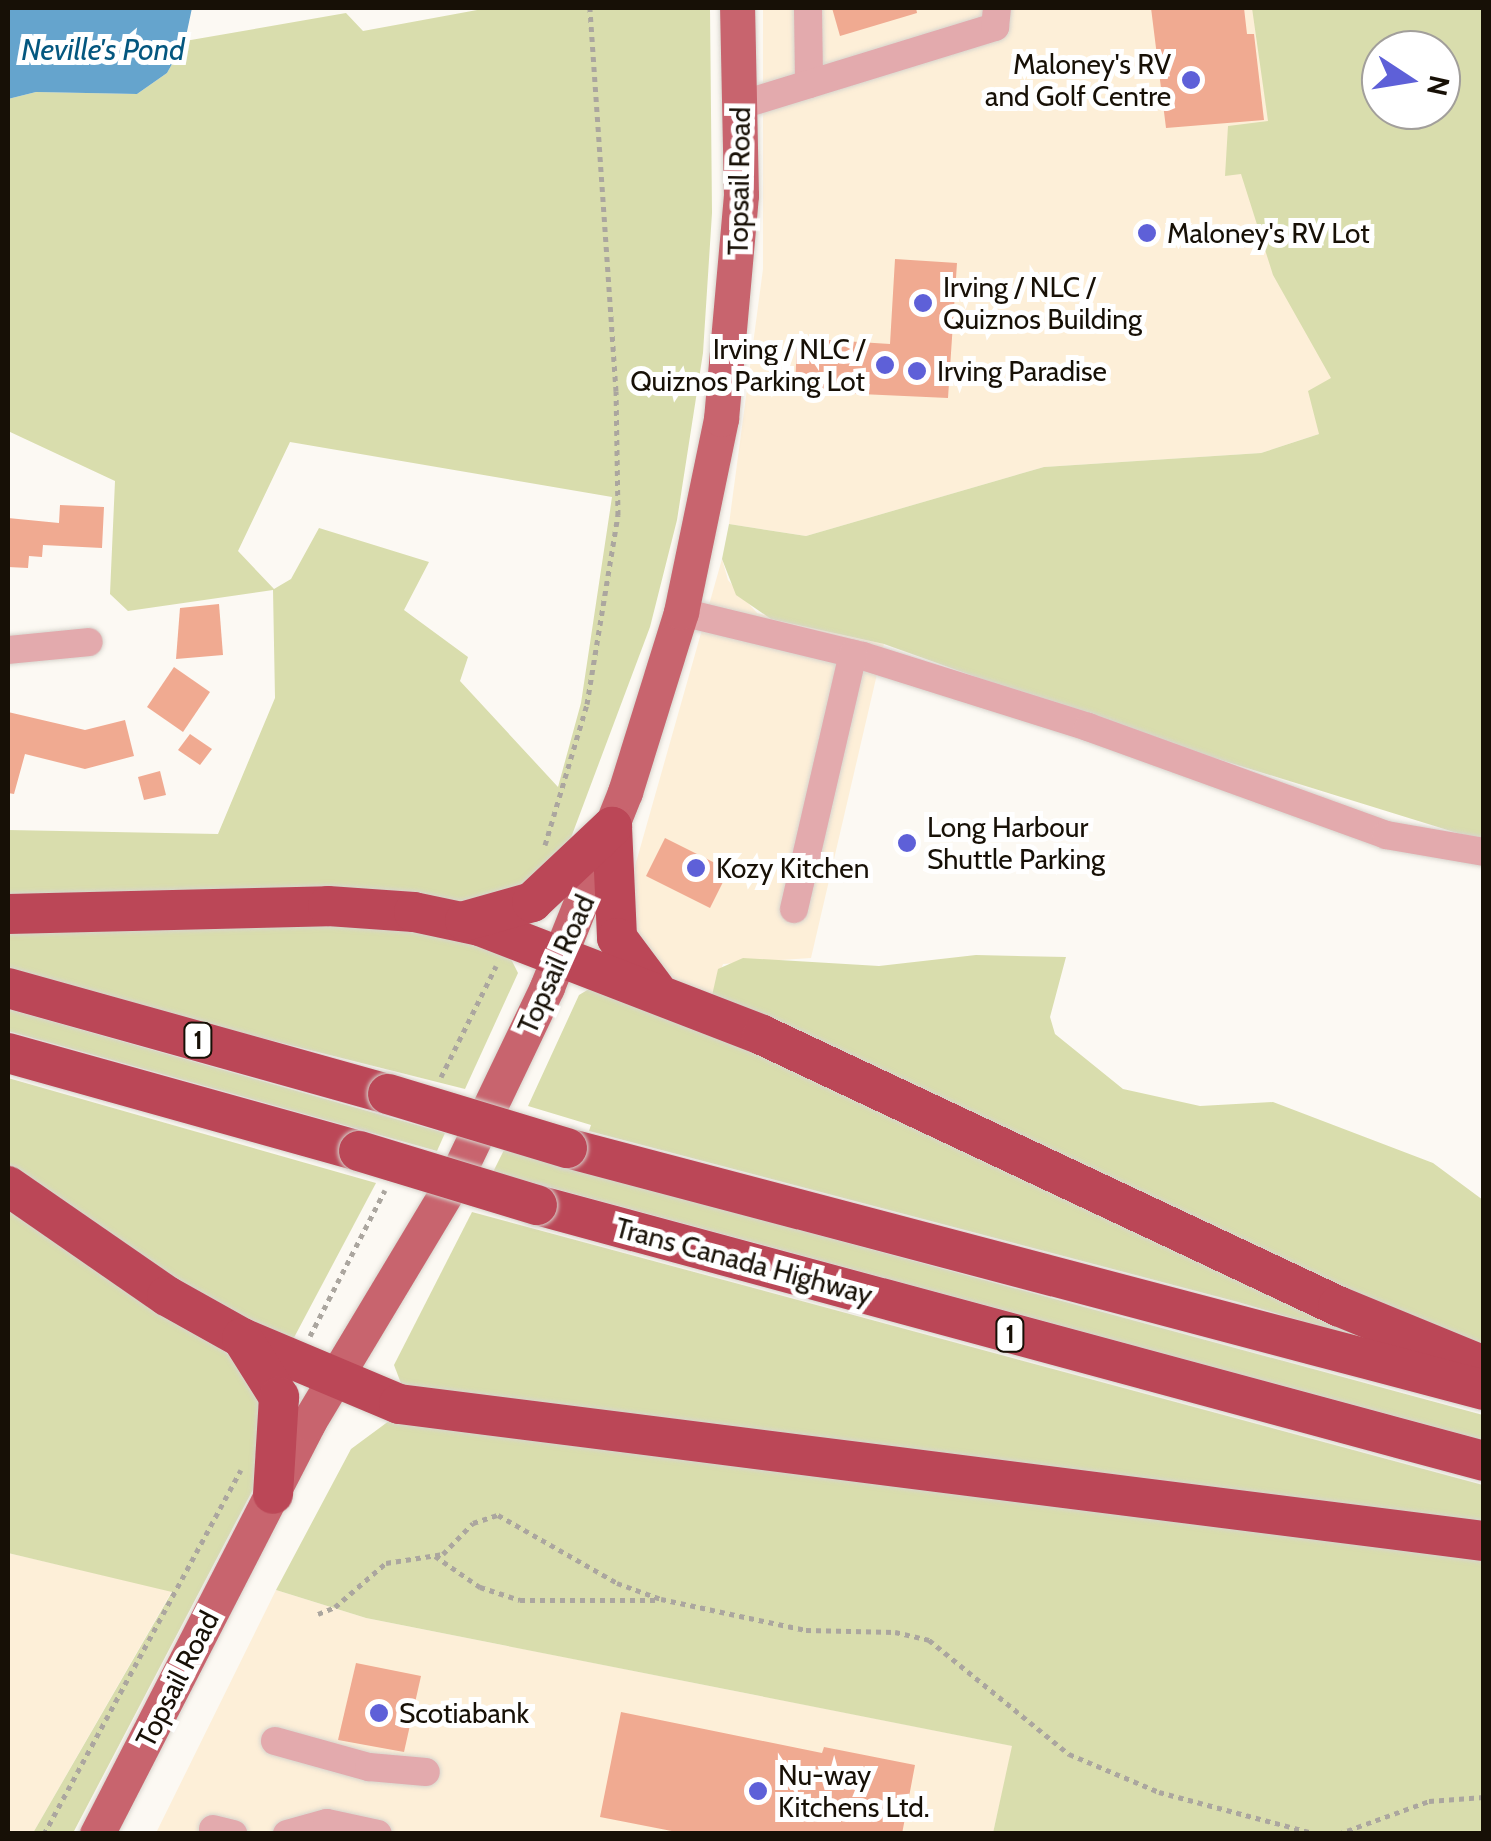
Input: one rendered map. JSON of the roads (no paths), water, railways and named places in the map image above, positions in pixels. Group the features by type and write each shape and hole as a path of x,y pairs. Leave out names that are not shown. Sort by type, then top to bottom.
{"highway":[{"path":"462,921 532,902 612,827"},
{"path":"612,827 618,938 632,966 658,992"},
{"path":"8,914 328,906 462,921 658,992 1338,1306 1484,1366"},
{"name":"1","path":"8,988 567,1148 1484,1390"},
{"name":"Trans Canada Highway","path":"8,1053 537,1205 1484,1460"},
{"path":"8,1186 167,1296 242,1338 399,1404 1484,1542"},
{"path":"242,1338 279,1396 281,1446 273,1494"}],"main road":[{"name":"Topsail Road","path":"97,1834 334,1376 420,1246 560,957 612,827 681,612 727,380 740,237 737,8"}],"street":[{"path":"808,8 809,84"},
{"path":"741,105 995,27 997,8"},
{"path":"681,612 854,654 1088,726 1386,835 1484,852"},
{"path":"8,650 89,642"},
{"path":"794,909 854,654"},
{"path":"274,1741 369,1767 426,1772"},
{"path":"287,1834 327,1823 378,1834"}],"water":[{"name":"Neville's Pond","path":"8,8 192,8 185,41 167,73 137,94 36,92 8,99"}],"place":[{"name":"Maloney's RV and Golf Centre","path":"1191,80"},
{"name":"Maloney's RV Lot","path":"1147,233"},
{"name":"Irving / NLC / Quiznos Building","path":"923,303"},
{"name":"Irving / NLC / Quiznos Parking Lot","path":"885,365"},
{"name":"Irving Paradise","path":"917,371"},
{"name":"Long Harbour Shuttle Parking","path":"907,843"},
{"name":"Kozy Kitchen","path":"696,868"},
{"name":"Scotiabank","path":"379,1713"},
{"name":"Nu-way Kitchens Ltd.","path":"758,1791"}]}
